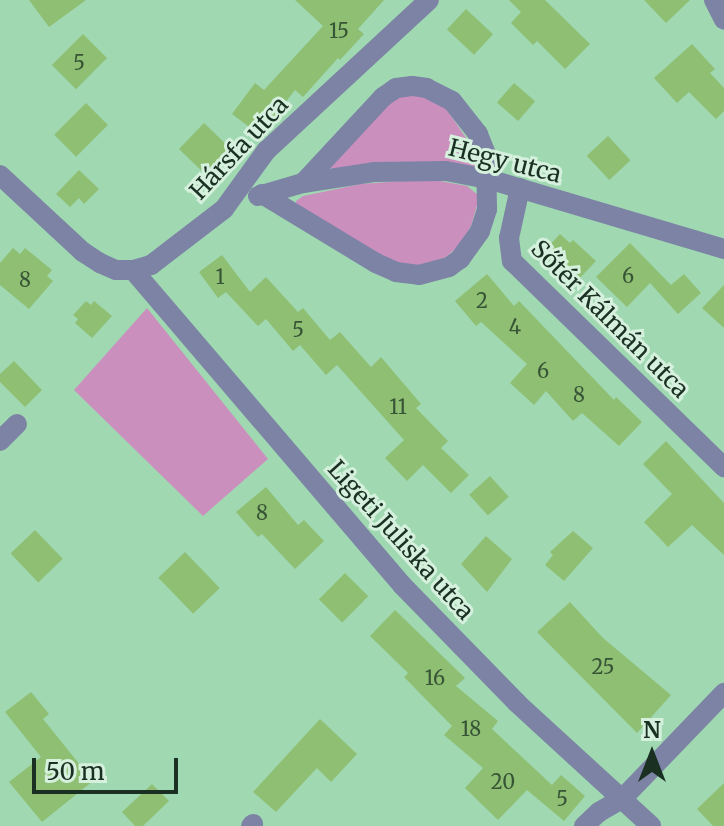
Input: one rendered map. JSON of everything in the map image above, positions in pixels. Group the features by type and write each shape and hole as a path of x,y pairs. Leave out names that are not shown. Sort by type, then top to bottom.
{"street":[{"name":"Hársfa utca","path":"133,270 167,256 224,209 266,151 429,0"},
{"path":"262,194 376,263 396,272 419,275 449,267 472,245 487,209 486,154 463,111 441,94 412,86 396,88 383,97 303,183"},
{"name":"Hegy utca","path":"224,209 303,183 413,169 488,179 724,249"},
{"path":"0,175 83,252 116,270 133,270"},
{"name":"Sőtér Kálmán utca","path":"520,188 507,251 519,271 724,467"},
{"name":"Ligeti Juliska utca","path":"133,270 402,585 517,703 651,826"},
{"path":"0,441 17,424"},
{"path":"584,826 599,812 623,798 724,693"}],"shaded area":[{"path":"418,94 443,105 473,148 478,160 475,168 333,172 330,165 391,98"},
{"path":"429,179 467,186 478,195 478,202 471,226 460,245 446,257 426,265 394,265 296,205 296,201 303,196 361,184"},
{"path":"147,308 268,459 203,516 74,390"}],"building":[{"path":"29,0 86,0 49,27"},
{"path":"295,0 384,0 358,29 364,34 303,97 295,90 260,135 232,114 255,83 264,90 323,26"},
{"path":"509,0 545,0 590,44 565,69 537,41 533,45 511,23 521,12"},
{"path":"644,0 690,0 666,23"},
{"path":"466,9 493,34 474,55 447,29"},
{"path":"83,34 107,58 76,89 52,65"},
{"path":"692,44 715,69 710,73 724,88 724,111 716,119 689,92 677,103 654,78"},
{"path":"514,83 535,101 518,121 497,103"},
{"path":"86,103 108,125 76,157 54,135"},
{"path":"204,123 235,153 210,179 179,149"},
{"path":"608,136 631,160 609,180 587,156"},
{"path":"79,170 99,189 84,204 79,198 70,207 56,194"},
{"path":"560,234 570,243 573,240 596,261 577,281 544,251"},
{"path":"630,243 671,285 684,274 701,293 678,314 650,283 627,307 596,277"},
{"path":"13,248 20,254 25,248 52,270 47,276 53,281 29,309 0,285 0,263"},
{"path":"222,255 250,292 266,277 298,312 303,308 330,340 340,332 371,367 381,357 421,404 416,408 448,441 441,448 469,475 451,493 423,465 407,481 385,458 404,440 337,365 326,375 300,345 293,351 266,319 258,326 226,292 218,298 199,272"},
{"path":"487,274 514,306 519,301 614,400 616,397 642,422 619,446 582,413 573,421 546,391 534,405 510,383 527,364 481,322 476,326 455,301"},
{"path":"724,285 724,328 702,308"},
{"path":"86,301 91,305 94,301 112,316 92,338 75,323 78,319 73,315"},
{"path":"14,361 42,390 25,407 0,382 0,374"},
{"path":"666,441 724,503 724,555 692,525 668,547 644,522 672,494 643,464"},
{"path":"490,476 509,497 488,516 469,495"},
{"path":"266,487 298,525 304,520 324,541 295,569 262,534 258,537 236,512"},
{"path":"35,530 63,559 38,582 11,554"},
{"path":"573,531 593,548 564,581 545,565 553,555 550,552"},
{"path":"486,536 512,559 487,592 461,564"},
{"path":"185,552 220,588 193,614 158,578"},
{"path":"345,573 368,596 342,622 319,599"},
{"path":"570,602 603,638 671,695 637,733 537,632"},
{"path":"395,610 465,678 456,686 498,721 492,729 552,785 561,775 585,796 564,821 527,790 498,820 465,788 483,768 444,735 452,726 404,677 408,673 370,636"},
{"path":"31,692 49,714 43,719 93,781 42,822 9,782 41,757 5,712"},
{"path":"320,719 357,754 331,782 317,768 276,812 253,792"},
{"path":"724,783 724,826 713,826 697,809"},
{"path":"152,784 169,801 143,826 135,826 122,812"}]}
